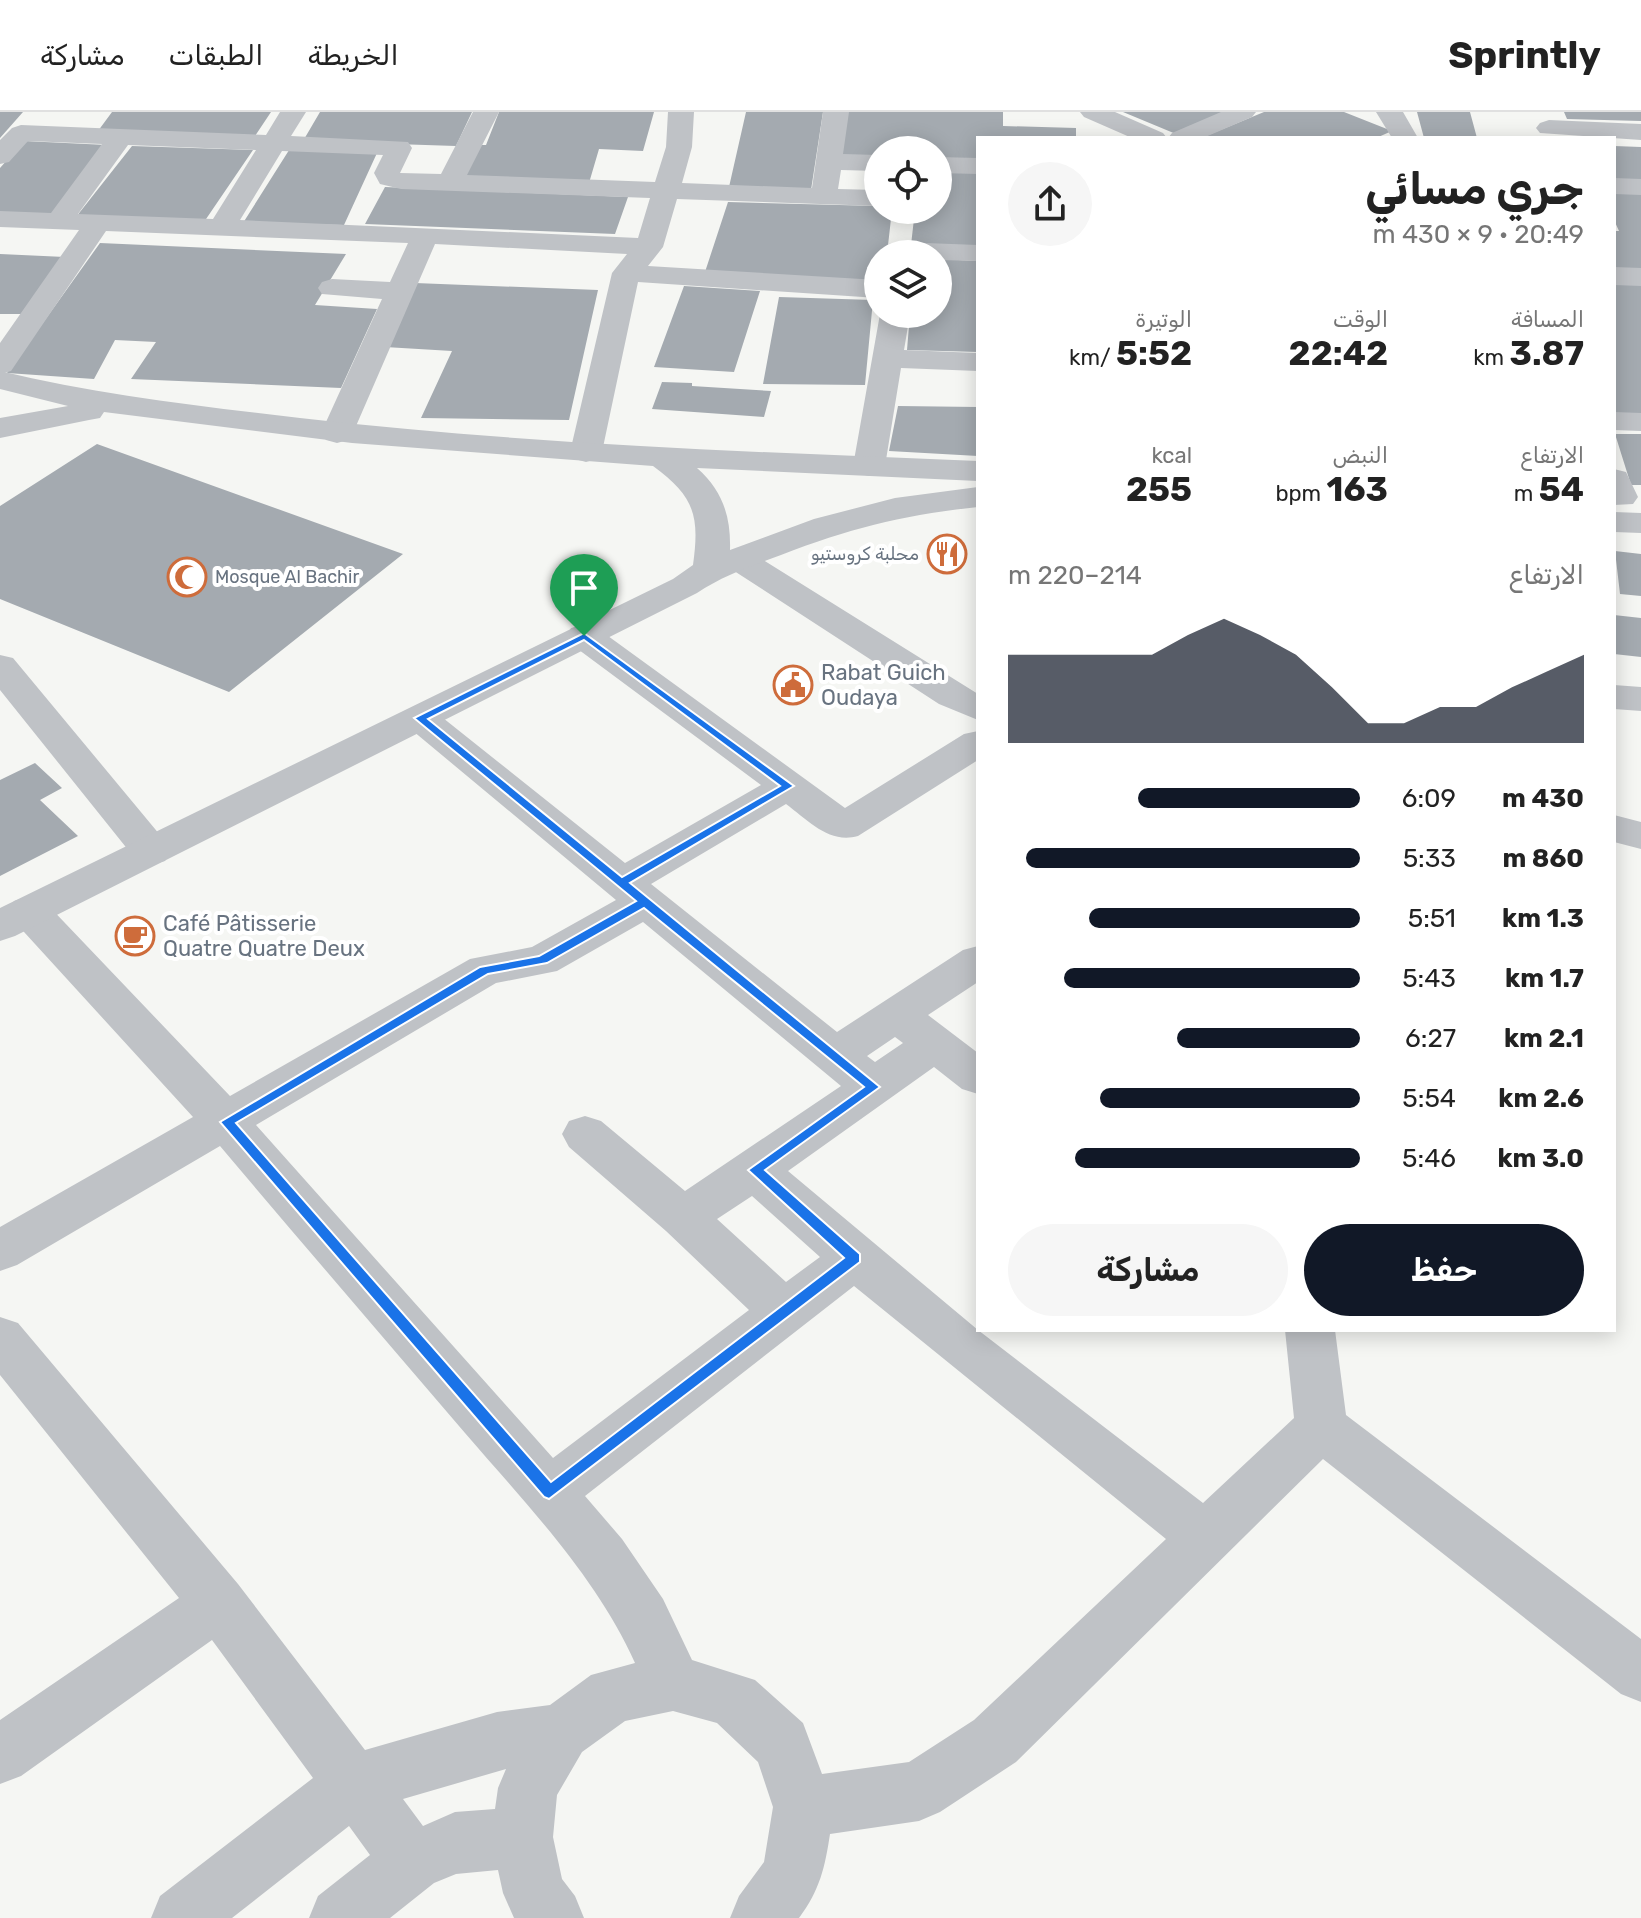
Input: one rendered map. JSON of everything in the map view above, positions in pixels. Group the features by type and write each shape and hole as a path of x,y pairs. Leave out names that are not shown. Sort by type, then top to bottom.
{"street":[{"path":"0,156 41,112"},
{"path":"82,135 100,112"},
{"path":"222,227 293,112"},
{"path":"450,182 486,112"},
{"path":"586,452 626,273 649,247 679,147 681,112"},
{"path":"824,196 836,112"},
{"path":"1093,112 1149,136"},
{"path":"1186,136 1243,112"},
{"path":"1389,112 1404,136"},
{"path":"1545,126 1641,132"},
{"path":"21,133 467,150"},
{"path":"59,221 121,136"},
{"path":"373,206 399,148"},
{"path":"829,162 864,163"},
{"path":"952,165 976,166"},
{"path":"0,219 222,227 373,206 450,182 864,197"},
{"path":"1616,186 1641,187"},
{"path":"373,206 425,235 649,247"},
{"path":"0,365 98,223"},
{"path":"337,433 425,235"},
{"path":"952,250 976,253"},
{"path":"626,273 864,288"},
{"path":"1616,276 1641,277"},
{"path":"332,288 401,291"},
{"path":"869,466 893,328"},
{"path":"889,358 976,362"},
{"path":"0,380 80,400 337,433 454,444 663,458 976,471"},
{"path":"0,428 92,411 148,409"},
{"path":"1616,421 1641,422"},
{"path":"663,458 697,484 708,499 725,565 969,695"},
{"path":"673,1683 643,1618 602,1557 549,1492 226,1122 15,918 725,565 786,540 866,514 933,501 976,497"},
{"path":"584,636 844,827 976,744"},
{"path":"0,666 151,851"},
{"path":"1616,697 1641,699"},
{"path":"420,718 874,1087"},
{"path":"0,1251 485,970 542,960 633,892 788,786"},
{"path":"1616,829 1641,836"},
{"path":"834,1056 976,962"},
{"path":"897,1014 976,1076"},
{"path":"683,1217 934,1044"},
{"path":"585,1134 683,1217 783,1310"},
{"path":"755,1170 854,1258 1203,1536"},
{"path":"549,1492 854,1258"},
{"path":"1310,1332 1321,1426 1641,1674"},
{"path":"0,1338 218,1603 412,1861"},
{"path":"803,1807 919,1791 995,1741 1203,1536 1321,1426"},
{"path":"0,1755 218,1603"},
{"path":"553,1918 534,1893 522,1837 528,1788 561,1732 612,1695 673,1683 734,1700 782,1744 803,1807 793,1875 761,1918"},
{"path":"182,1918 356,1783 497,1741 561,1732"},
{"path":"340,1918 412,1861 455,1843 522,1837"}],"building":[{"path":"0,112 23,112 0,138"},
{"path":"112,112 271,112 255,136 98,131"},
{"path":"320,112 472,112 456,146 303,141"},
{"path":"499,112 654,112 643,151 599,149 589,183 464,179 478,145 486,145"},
{"path":"746,112 823,112 811,190 729,187"},
{"path":"847,112 1003,112 1003,126 1076,128 1076,136 976,136 976,160 952,159 952,136 864,136 864,158 842,157"},
{"path":"1123,112 1225,112 1176,134"},
{"path":"1264,112 1344,112 1392,131 1381,136 1206,136"},
{"path":"1417,112 1470,112 1476,136 1423,136"},
{"path":"1564,112 1641,112 1641,121 1567,119"},
{"path":"24,141 107,145 54,217 0,214 0,168"},
{"path":"132,146 253,150 204,222 76,217"},
{"path":"1616,146 1641,147 1641,181 1616,180"},
{"path":"291,147 377,153 344,225 243,223"},
{"path":"952,171 976,172 976,248 952,247 952,240 912,240 913,224 952,224"},
{"path":"385,187 628,197 615,234 365,224"},
{"path":"1616,193 1641,194 1641,271 1616,270 1616,231 1619,231 1616,224"},
{"path":"728,202 864,206 864,224 890,224 889,240 864,240 864,282 704,275"},
{"path":"100,243 346,254 315,305 377,309 341,388 131,379 156,342 115,340 94,379 7,373"},
{"path":"0,254 65,257 22,314 0,314"},
{"path":"952,260 976,261 976,352 907,350 909,328 952,328"},
{"path":"415,283 598,290 569,420 421,418 452,351 385,347"},
{"path":"1616,283 1641,284 1641,419 1616,418"},
{"path":"684,286 760,291 734,372 654,367"},
{"path":"779,297 864,300 864,328 870,328 865,385 763,384"},
{"path":"662,382 771,391 764,417 652,409"},
{"path":"898,406 976,407 976,456 889,451"},
{"path":"1616,434 1641,434 1641,485 1631,485"},
{"name":"Mosque Al Bachir","path":"97,444 403,554 229,692 0,599 0,506"},
{"path":"1616,551 1641,554 1641,596 1620,594"},
{"path":"1616,615 1641,618 1641,657 1616,654"},
{"path":"35,763 62,788 40,800 78,836 0,876 0,780"}],"place":[{"name":"محلبة كروستيو","path":"947,554"},
{"name":"Mosque Al Bachir","path":"187,577"},
{"name":"Rabat Guich Oudaya","path":"793,685"},
{"name":"Café Pâtisserie Quatre Quatre Deux","path":"135,936"}],"route":[{"path":"584,636 420,718 621,883 645,902 542,960 485,970 226,1122 549,1492 854,1258 755,1170 874,1087 834,1056 645,902 621,883 788,786 584,636"}]}
